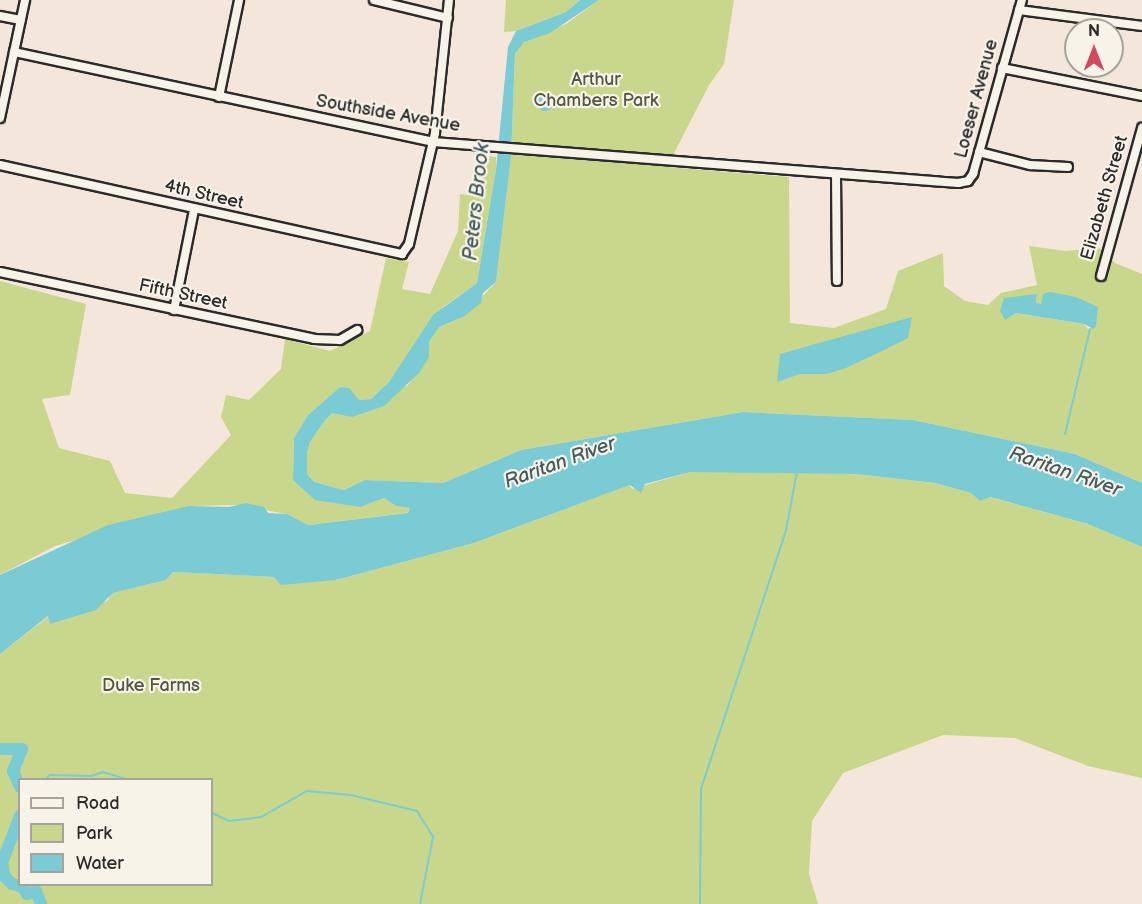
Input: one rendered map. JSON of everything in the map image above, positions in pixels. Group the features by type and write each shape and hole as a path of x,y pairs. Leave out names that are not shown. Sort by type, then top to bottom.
{"street":[{"path":"0,117 25,0"},
{"path":"219,97 239,0"},
{"path":"374,0 448,18"},
{"path":"433,142 449,0"},
{"name":"Loeser Avenue","path":"942,182 968,181 979,152 1022,0"},
{"path":"1019,10 1142,26"},
{"path":"0,16 21,20"},
{"name":"Southside Avenue","path":"14,52 433,142 942,182"},
{"path":"1002,69 1142,96"},
{"name":"Elizabeth Street","path":"1101,276 1142,128"},
{"name":"4th Street","path":"0,165 194,210 402,254 410,244 433,142"},
{"path":"979,152 1030,165 1068,167"},
{"path":"836,174 837,281"},
{"path":"174,310 194,210"},
{"name":"Fifth Street","path":"0,272 314,339 340,340 357,330"}],"green space":[{"path":"506,0 580,0 566,12 516,31 504,32"},
{"name":"Arthur Chambers Park","path":"599,0 734,0 724,64 709,85 667,167 789,177 790,323 834,328 886,309 898,271 943,253 944,286 965,301 988,305 1001,293 1037,285 1029,246 1066,251 1099,248 1115,263 1142,274 1142,483 1075,454 913,420 743,412 521,450 443,483 365,480 344,490 314,482 307,474 307,453 310,442 331,413 359,412 408,385 429,357 429,342 439,327 463,317 496,282 511,158 515,54 524,42 566,24","holes":["1037,294 1036,303 1096,326 1088,329 1084,324 1016,313 1005,319"]},
{"path":"490,156 496,157 496,169 477,283 443,307 389,382 371,399 359,400 349,389 340,387 308,415 294,438 293,480 359,507 384,498 396,506 411,508 407,513 307,525 287,514 236,505 190,506 55,546 0,575 0,281 86,304 70,395 42,399 59,448 110,461 125,493 172,498 231,435 221,417 226,395 249,400 281,369 285,339 330,351 370,331 386,258 409,262 402,289 430,294 458,231 460,194 475,196"},
{"name":"Duke Farms","path":"768,470 856,474 935,483 971,493 980,501 989,497 1088,524 1142,547 1142,778 1088,766 1015,738 943,735 843,773 812,821 809,874 818,904 0,904 0,654 49,616 50,624 107,601 112,593 166,580 173,572 336,580 474,543 630,485 632,489 690,472"}],"water":[{"name":"Raritan River","path":"580,0 599,0 550,33 524,42 515,54 511,158 496,282 483,293 481,303 463,317 439,327 429,342 429,357 419,373 384,406 352,417 332,413 326,419 310,442 307,453 307,474 314,482 344,490 365,480 443,483 521,450 743,412 913,420 1075,454 1142,483 1142,547 1088,524 990,497 980,501 971,493 935,483 856,474 690,472 645,484 641,493 630,485 474,543 336,580 281,585 274,577 173,572 166,580 113,593 96,610 50,624 48,616 0,654 0,575 108,525 189,506 229,507 246,503 264,507 268,513 287,514 308,525 408,513 410,508 396,506 384,498 360,507 315,500 293,480 294,438 308,415 340,387 349,388 359,400 371,399 389,382 433,315 477,283 496,169 508,47 516,31 566,12"},
{"path":"545,93 551,96 554,102 551,108 545,111 539,108 536,102 539,96"},
{"path":"1050,292 1076,297 1098,307 1096,326 1093,329 1084,324 1016,313 1005,320 1000,311 1004,298 1037,294 1036,303 1041,304 1043,294"},
{"path":"912,317 908,338 882,351 846,368 826,374 800,374 777,382 780,354"}],"waterway":[{"path":"1065,434 1090,329"},
{"path":"700,904 701,789 786,530 797,472"},
{"path":"0,749 22,749 13,771 18,782"},
{"path":"47,778 50,775 91,776 103,772 123,778"},
{"path":"213,813 229,821 261,817 307,791 351,795 417,811 433,837 420,904"},
{"path":"18,821 2,863 5,877 12,884 18,886"},
{"path":"19,886 23,887 27,894 36,891 41,904"}],"water label":[{"name":"Peters Brook","path":"477,202"}]}
